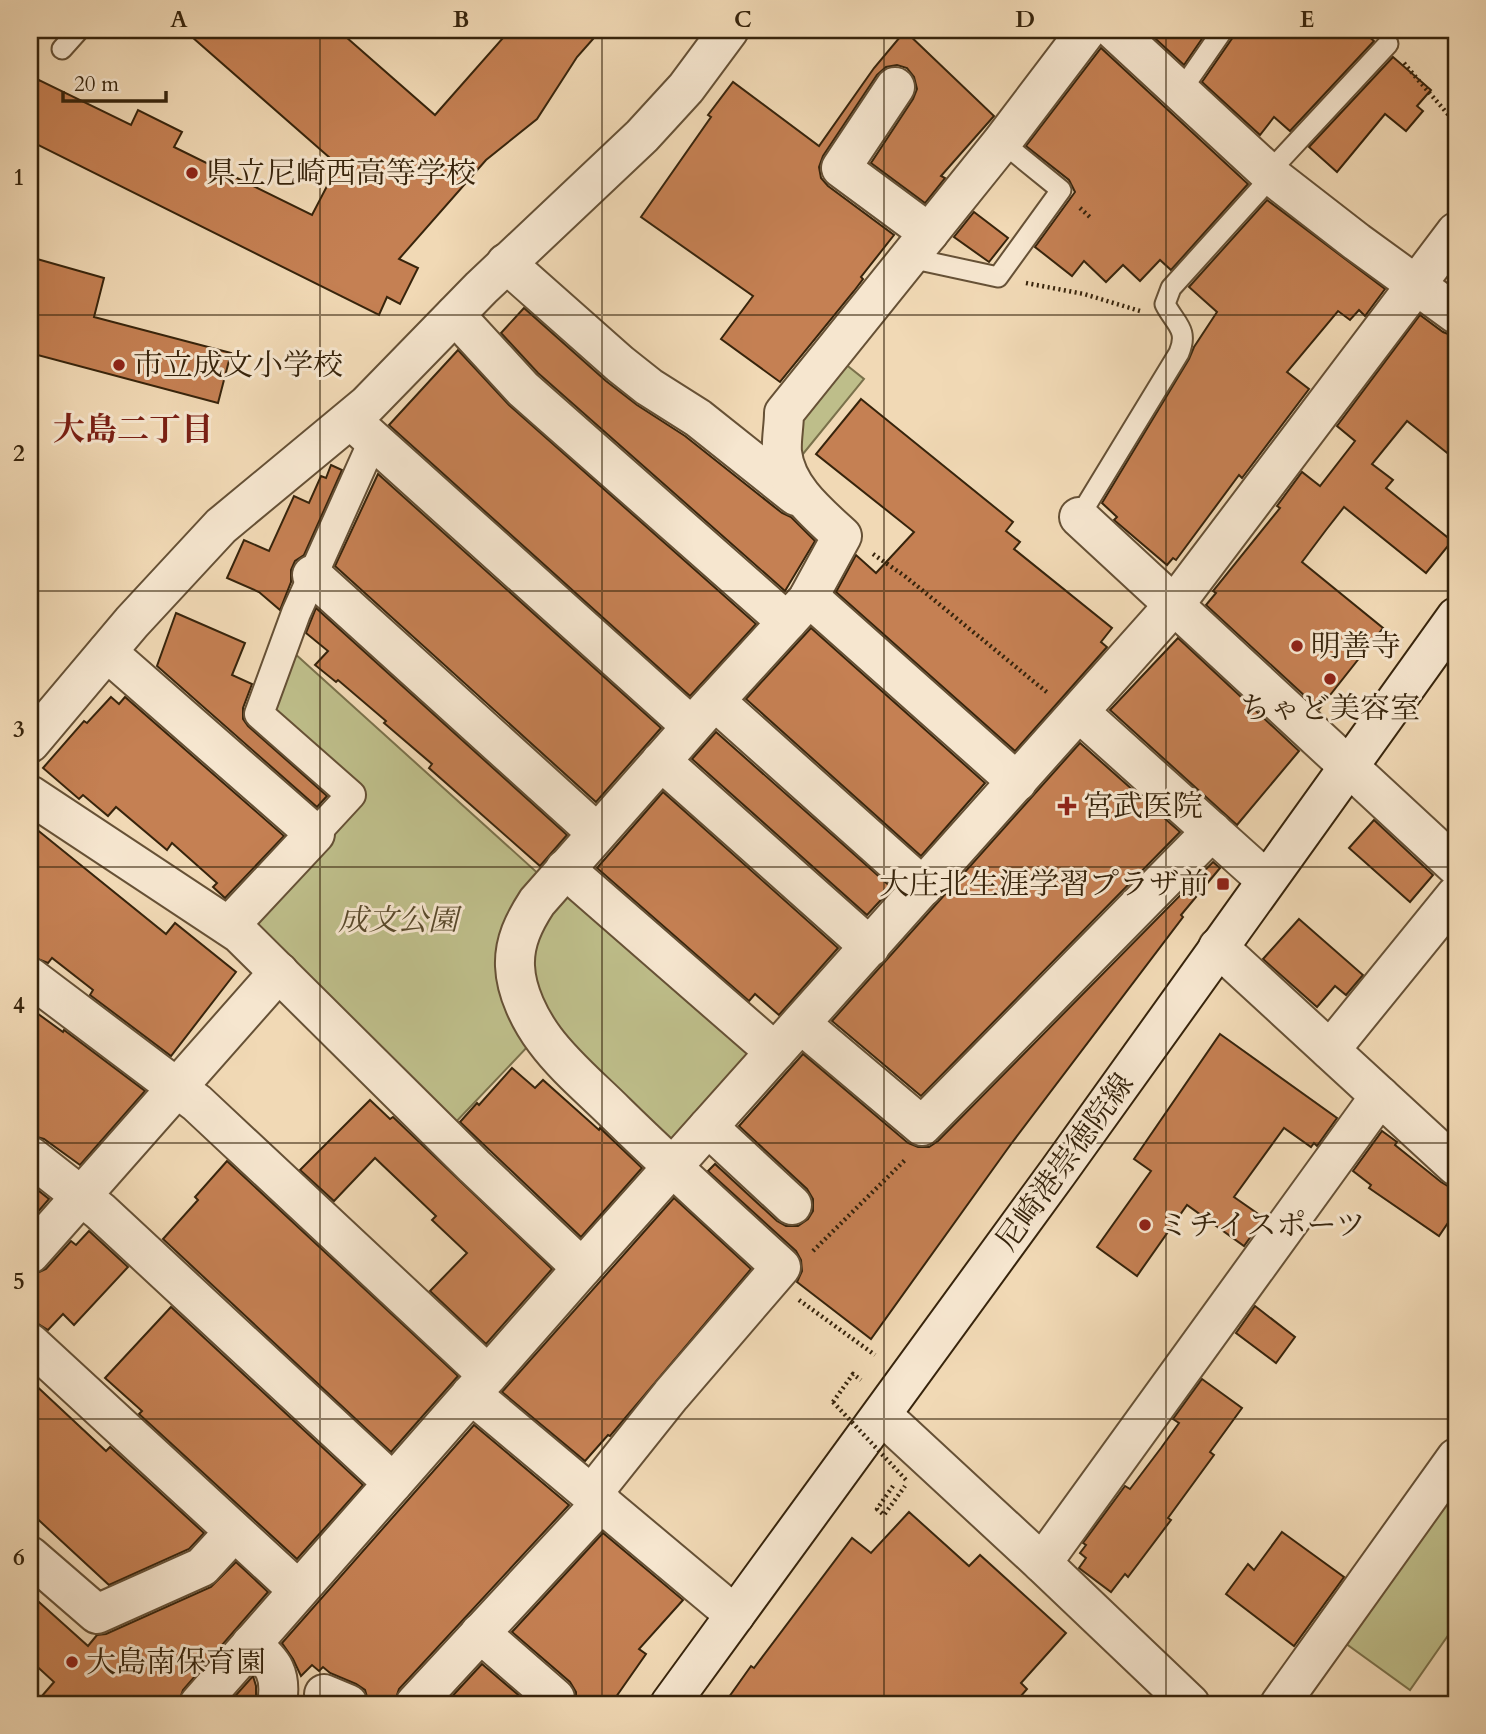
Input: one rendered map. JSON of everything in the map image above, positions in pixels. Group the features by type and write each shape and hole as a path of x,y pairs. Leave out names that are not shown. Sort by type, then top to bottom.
{"street":[{"path":"30,743 179,569 221,526 362,430 455,315 506,263 642,136 686,88 729,30"},
{"path":"814,510 793,484 784,465 784,413 1002,142 1087,30"},
{"path":"1114,30 1270,174 1456,314"},
{"path":"895,87 841,168 919,246"},
{"path":"198,1704 582,1268 1174,605 1456,232"},
{"path":"415,1704 597,1498 671,1395 781,1267 672,1168 545,1040 531,1018 520,990 515,967 517,940 524,921 565,869 798,609 842,536 814,510 698,418 649,387 620,364 506,263"},
{"path":"455,315 523,389 1017,782"},
{"path":"229,926 351,794 259,714 312,575 362,430"},
{"path":"362,430 703,713 923,887"},
{"path":"1079,517 1456,866"},
{"path":"312,575 597,833"},
{"name":"尼崎港崇徳院線","path":"670,1704 882,1415 1266,880 1453,629"},
{"path":"107,652 315,834"},
{"path":"1077,714 1266,880"},
{"path":"661,761 870,947"},
{"path":"30,795 240,934 474,1166 582,1268"},
{"path":"801,1024 922,1126 1212,831"},
{"path":"565,869 775,1052"},
{"path":"1330,1050 1456,895"},
{"path":"1218,947 1456,1166"},
{"path":"30,1254 279,972"},
{"path":"30,977 197,1103 479,1385 597,1498 735,1615"},
{"path":"1042,1563 1380,1096"},
{"path":"708,1127 792,1205"},
{"path":"30,1157 81,1196 393,1483"},
{"path":"30,1343 298,1590"},
{"path":"882,1415 1042,1563 1181,1701"},
{"path":"1280,1704 1456,1458"},
{"path":"30,1556 97,1614 202,1567 234,1532"},
{"path":"480,1633 555,1698"},
{"path":"251,1644 276,1671 279,1689 277,1704"}],"lane":[{"path":"62,49 79,30"},
{"path":"1180,92 1223,30"},
{"path":"1079,517 1179,353 1183,336 1181,328 1165,304 1171,288 1388,44"},
{"path":"919,246 998,277 1061,190 1002,142"}],"path":[{"path":"1388,44 1456,124"},
{"path":"998,277 1084,295 1177,322"},
{"path":"842,536 852,539 906,578 1077,714"},
{"path":"807,1257 911,1154"},
{"path":"789,1293 875,1355"},
{"path":"855,1389 861,1380 853,1374 833,1402 908,1482 884,1514 877,1509 893,1486"}],"green space":[{"path":"844,363 864,379 794,465 795,424"},
{"name":"成文公園","path":"293,652 542,877 518,907 532,1042 452,1126 249,926 365,792 271,711"},
{"name":"成文公園","path":"566,891 754,1053 672,1143 549,1022 530,962 537,924"},
{"path":"1456,1487 1456,1624 1410,1690 1345,1643"}],"building":[{"path":"184,30 338,30 435,115 510,30 601,30 577,57 537,119 486,160 399,259 418,268 400,304 387,297 379,315 30,141 30,98 39,80 131,125 138,110 182,132 174,147 312,215 338,165"},
{"path":"1146,30 1208,30 1184,65"},
{"path":"1235,30 1361,30 1374,41 1290,131 1274,117 1260,135 1202,82"},
{"path":"905,31 994,116 941,176 945,178 925,203 871,163 917,89 914,77 907,68 897,65 886,67 877,75 823,156 819,167 821,178 828,186 894,235 861,277 863,279 854,291 780,382 721,339 753,296 641,217 733,82 819,146 874,68"},
{"path":"1101,48 1248,184 1171,270 1160,260 1140,281 1123,265 1106,282 1084,261 1072,276 1035,247 1075,192 1069,180 1026,146"},
{"path":"1393,57 1431,90 1417,106 1423,111 1406,131 1385,114 1337,172 1309,147"},
{"path":"1267,200 1385,289 1365,316 1359,310 1350,320 1338,311 1287,372 1309,389 1242,478 1239,475 1176,560 1173,558 1167,565 1114,520 1117,517 1102,503 1217,312 1189,287"},
{"path":"974,212 1008,238 989,262 954,237"},
{"path":"30,257 104,278 94,317 231,353 218,403 30,353"},
{"path":"524,308 606,381 685,436 782,513 791,517 815,541 785,591 538,373 501,333"},
{"path":"1420,315 1443,332 1456,337 1456,460 1407,421 1372,464 1393,480 1386,488 1452,541 1426,573 1344,507 1302,562 1383,628 1319,709 1206,605 1216,593 1213,591 1280,508 1277,506 1302,472 1320,486 1355,441 1337,426"},
{"path":"458,350 509,405 756,624 690,696 389,425"},
{"path":"861,399 1013,522 1006,531 1020,542 1014,549 1112,628 1101,642 1107,647 1015,751 836,592 856,555 876,573 914,532 816,454"},
{"path":"331,465 342,470 304,555 295,561 291,570 291,582 280,610 259,592 227,578 244,540 269,551 294,496 309,503 321,476 326,478"},
{"path":"378,474 661,728 596,802 335,566"},
{"path":"316,608 567,835 540,866 429,768 432,764 384,723 386,721 338,680 336,682 315,665 328,651 306,633"},
{"path":"176,613 245,643 232,675 252,684 243,708 243,719 327,796 317,807 157,666"},
{"path":"811,628 985,783 921,856 746,699"},
{"path":"1178,638 1299,751 1237,825 1110,710"},
{"path":"111,697 119,704 125,697 284,836 225,898 213,887 217,883 172,843 167,850 116,807 108,816 83,795 79,799 43,768 84,721 87,723"},
{"path":"716,732 892,888 867,915 692,759"},
{"path":"1080,743 1180,832 921,1096 832,1021"},
{"path":"663,792 838,948 779,1015 755,994 749,1001 597,868"},
{"path":"1374,820 1433,875 1410,902 1349,848"},
{"path":"30,824 166,934 175,923 236,972 171,1056 90,995 93,990 52,958 48,963 30,956"},
{"path":"1213,862 1220,868 1181,915 1183,917 1011,1144 871,1339 797,1282 802,1271 801,1260 796,1251 708,1171 715,1164 777,1221 786,1226 798,1226 808,1219 813,1211 813,1199 807,1189 739,1126 803,1054 908,1143 929,1147 938,1141"},
{"path":"1299,919 1363,975 1346,995 1335,986 1317,1007 1263,959"},
{"path":"30,1008 145,1091 80,1165 44,1139 30,1135"},
{"path":"1220,1034 1337,1118 1317,1146 1314,1143 1311,1147 1284,1128 1234,1197 1264,1218 1244,1246 1187,1205 1137,1276 1097,1247 1151,1171 1134,1159"},
{"path":"512,1068 535,1088 543,1080 642,1168 581,1237 460,1122"},
{"path":"370,1100 390,1119 393,1117 552,1269 486,1344 430,1291 467,1253 432,1220 436,1216 375,1158 334,1201 300,1170"},
{"path":"1382,1131 1397,1142 1395,1145 1456,1191 1456,1211 1439,1236 1369,1188 1371,1185 1353,1171"},
{"path":"227,1161 458,1376 391,1452 163,1239 198,1200 195,1197"},
{"path":"30,1184 49,1199 30,1221"},
{"path":"674,1198 751,1269 610,1436 608,1435 585,1461 502,1392"},
{"path":"89,1231 128,1267 74,1325 63,1314 48,1330 30,1322 30,1276 46,1269 71,1241 76,1245"},
{"path":"1255,1306 1295,1337 1276,1363 1236,1333"},
{"path":"171,1307 363,1485 297,1559 139,1414 142,1411 105,1378"},
{"path":"1202,1379 1242,1408 1210,1452 1214,1455 1168,1518 1171,1520 1128,1577 1125,1574 1111,1592 1079,1568 1086,1558 1080,1553 1086,1545 1083,1543 1125,1486 1130,1489 1161,1448 1179,1423 1173,1419"},
{"path":"30,1380 106,1451 110,1447 204,1533 189,1549 109,1585 30,1512"},
{"path":"474,1425 569,1505 399,1689 394,1704 369,1704 365,1690 323,1667 319,1671 312,1665 301,1676 282,1643"},
{"path":"909,1512 969,1566 980,1555 1066,1633 1021,1683 1027,1689 1014,1704 724,1704 852,1538 871,1553"},
{"path":"1282,1532 1344,1577 1294,1646 1226,1594 1248,1564 1254,1570"},
{"path":"603,1533 683,1600 639,1649 646,1654 611,1704 576,1704 576,1692 570,1682 512,1632"},
{"path":"236,1562 268,1592 183,1690 178,1704 35,1704 54,1682 30,1660 30,1594 88,1646 97,1635 106,1634 211,1587"},
{"path":"482,1664 529,1704 445,1704"},
{"path":"253,1676 256,1704 228,1704"}],"place":[{"name":"県立尼崎西高等学校","path":"192,173"},
{"name":"市立成文小学校","path":"119,365"},
{"name":"明善寺","path":"1297,646"},
{"name":"ちゃど美容室","path":"1330,679"},
{"name":"宮武医院","path":"1067,806"},
{"name":"大庄北生涯学習プラザ前","path":"1223,884"},
{"name":"ミチイスポーツ","path":"1145,1225"},
{"name":"大島南保育園","path":"72,1662"}],"district":[{"name":"大島二丁目","path":"133,430"}]}
